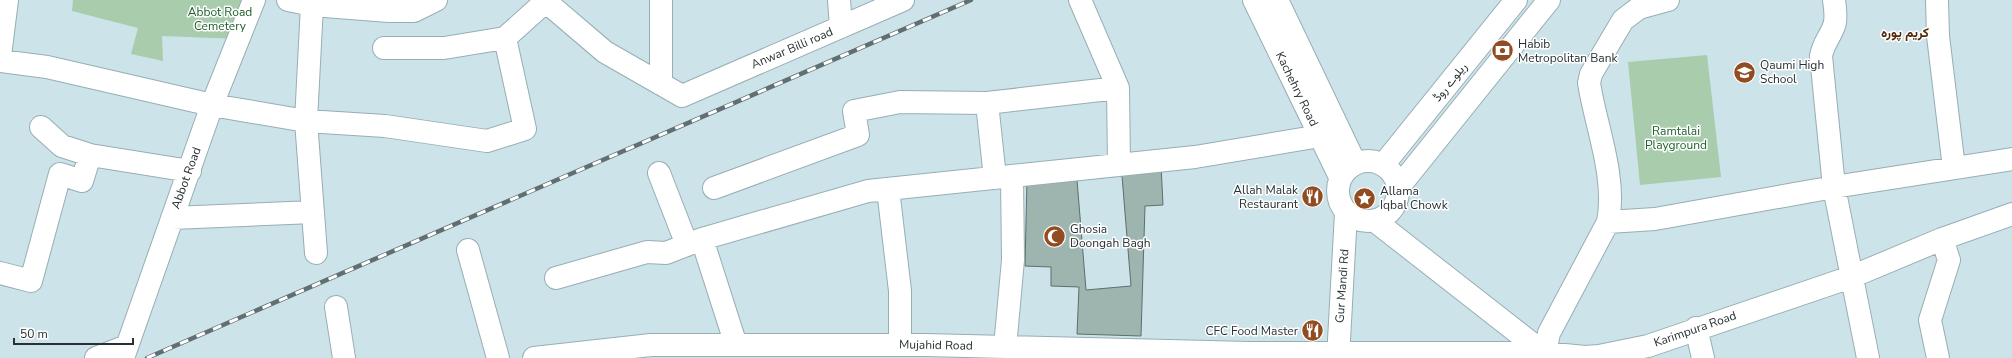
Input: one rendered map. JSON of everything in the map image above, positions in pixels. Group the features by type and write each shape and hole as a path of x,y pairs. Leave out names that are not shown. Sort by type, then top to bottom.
{"street":[{"path":"0,56 7,0"},
{"name":"Abbot Road","path":"125,352 212,105 254,0"},
{"path":"288,0 312,5 389,11 414,11 436,0"},
{"path":"384,48 444,48 506,38 545,1 605,52 661,84 661,0"},
{"path":"839,0 841,27"},
{"name":"Anwar Billi road","path":"661,84 682,96 903,0"},
{"path":"1080,0 1118,88 1119,165"},
{"name":"Kachehry Road","path":"1254,0 1320,136 1347,170"},
{"name":"Kachehry Road","path":"1277,0 1347,170"},
{"name":"ریلوے روڈ","path":"1383,165 1516,0"},
{"path":"1398,188 1549,0"},
{"path":"1375,221 1544,356 1549,333 1608,222 1610,209 1610,186 1590,94 1589,83 1591,74 1623,20 1639,8 1668,0"},
{"path":"1834,0 1836,18 1834,26 1822,47 1821,56 1834,187 1868,358"},
{"path":"1937,0 1938,36 1954,168"},
{"path":"312,5 306,121 316,253"},
{"path":"0,61 47,67 212,105 306,121 385,126 487,141 525,129 506,38"},
{"path":"714,188 858,135 854,111 900,102 987,103 1118,88"},
{"path":"987,103 1004,177 1013,260 1005,347"},
{"path":"41,127 62,146 90,155 190,171"},
{"path":"556,278 647,252 666,253 694,242 868,191 1195,157 1320,136"},
{"path":"0,273 31,281 60,174 82,181 90,155"},
{"path":"1608,222 1655,219 1834,187 2012,159"},
{"path":"1364,161 1374,161 1383,165 1391,172 1398,188 1397,200 1392,210 1375,221 1360,220 1346,213 1340,205 1337,196 1347,170 1364,161"},
{"path":"659,173 694,242 736,345"},
{"path":"888,189 900,291 900,345"},
{"path":"172,218 313,212"},
{"name":"Gur Mandi Rd","path":"1338,356 1346,213"},
{"name":"Karimpura Road","path":"1338,356 1585,357 1599,356 1648,346 1696,328 1851,277 1942,239 2012,214"},
{"path":"1938,358 1930,320 1949,260 1942,239"},
{"path":"468,250 498,358"},
{"path":"336,307 344,358"},
{"path":"1696,328 1703,358"},
{"name":"Mujahid Road","path":"534,358 651,352 736,345 770,352 900,345 1005,347 1250,356 1338,356"},
{"path":"96,358 125,352"}],"green space":[{"name":"Abbot Road Cemetery","path":"73,0 254,0 239,39 162,36 163,61 131,54 138,28 72,11"},
{"name":"Ramtalai Playground","path":"1707,55 1721,177 1640,185 1628,62"}],"building":[{"name":"Ghosia Doongah Bagh","path":"1161,165 1163,205 1145,206 1141,336 1077,334 1079,287 1051,286 1051,267 1025,266 1027,179","holes":["1122,176 1131,286 1086,290 1077,180"]}],"railway":[{"path":"147,358 971,0"}],"place":[{"name":"Habib Metropolitan Bank","path":"1502,51"},
{"name":"Qaumi High School","path":"1745,72"},
{"name":"Allah Malak Restaurant","path":"1313,197"},
{"name":"Allama Iqbal Chowk","path":"1364,198"},
{"name":"Ghosia Doongah Bagh","path":"1054,236"},
{"name":"CFC Food Master","path":"1313,331"}],"district":[{"name":"کریم پورہ","path":"1905,33"}]}
